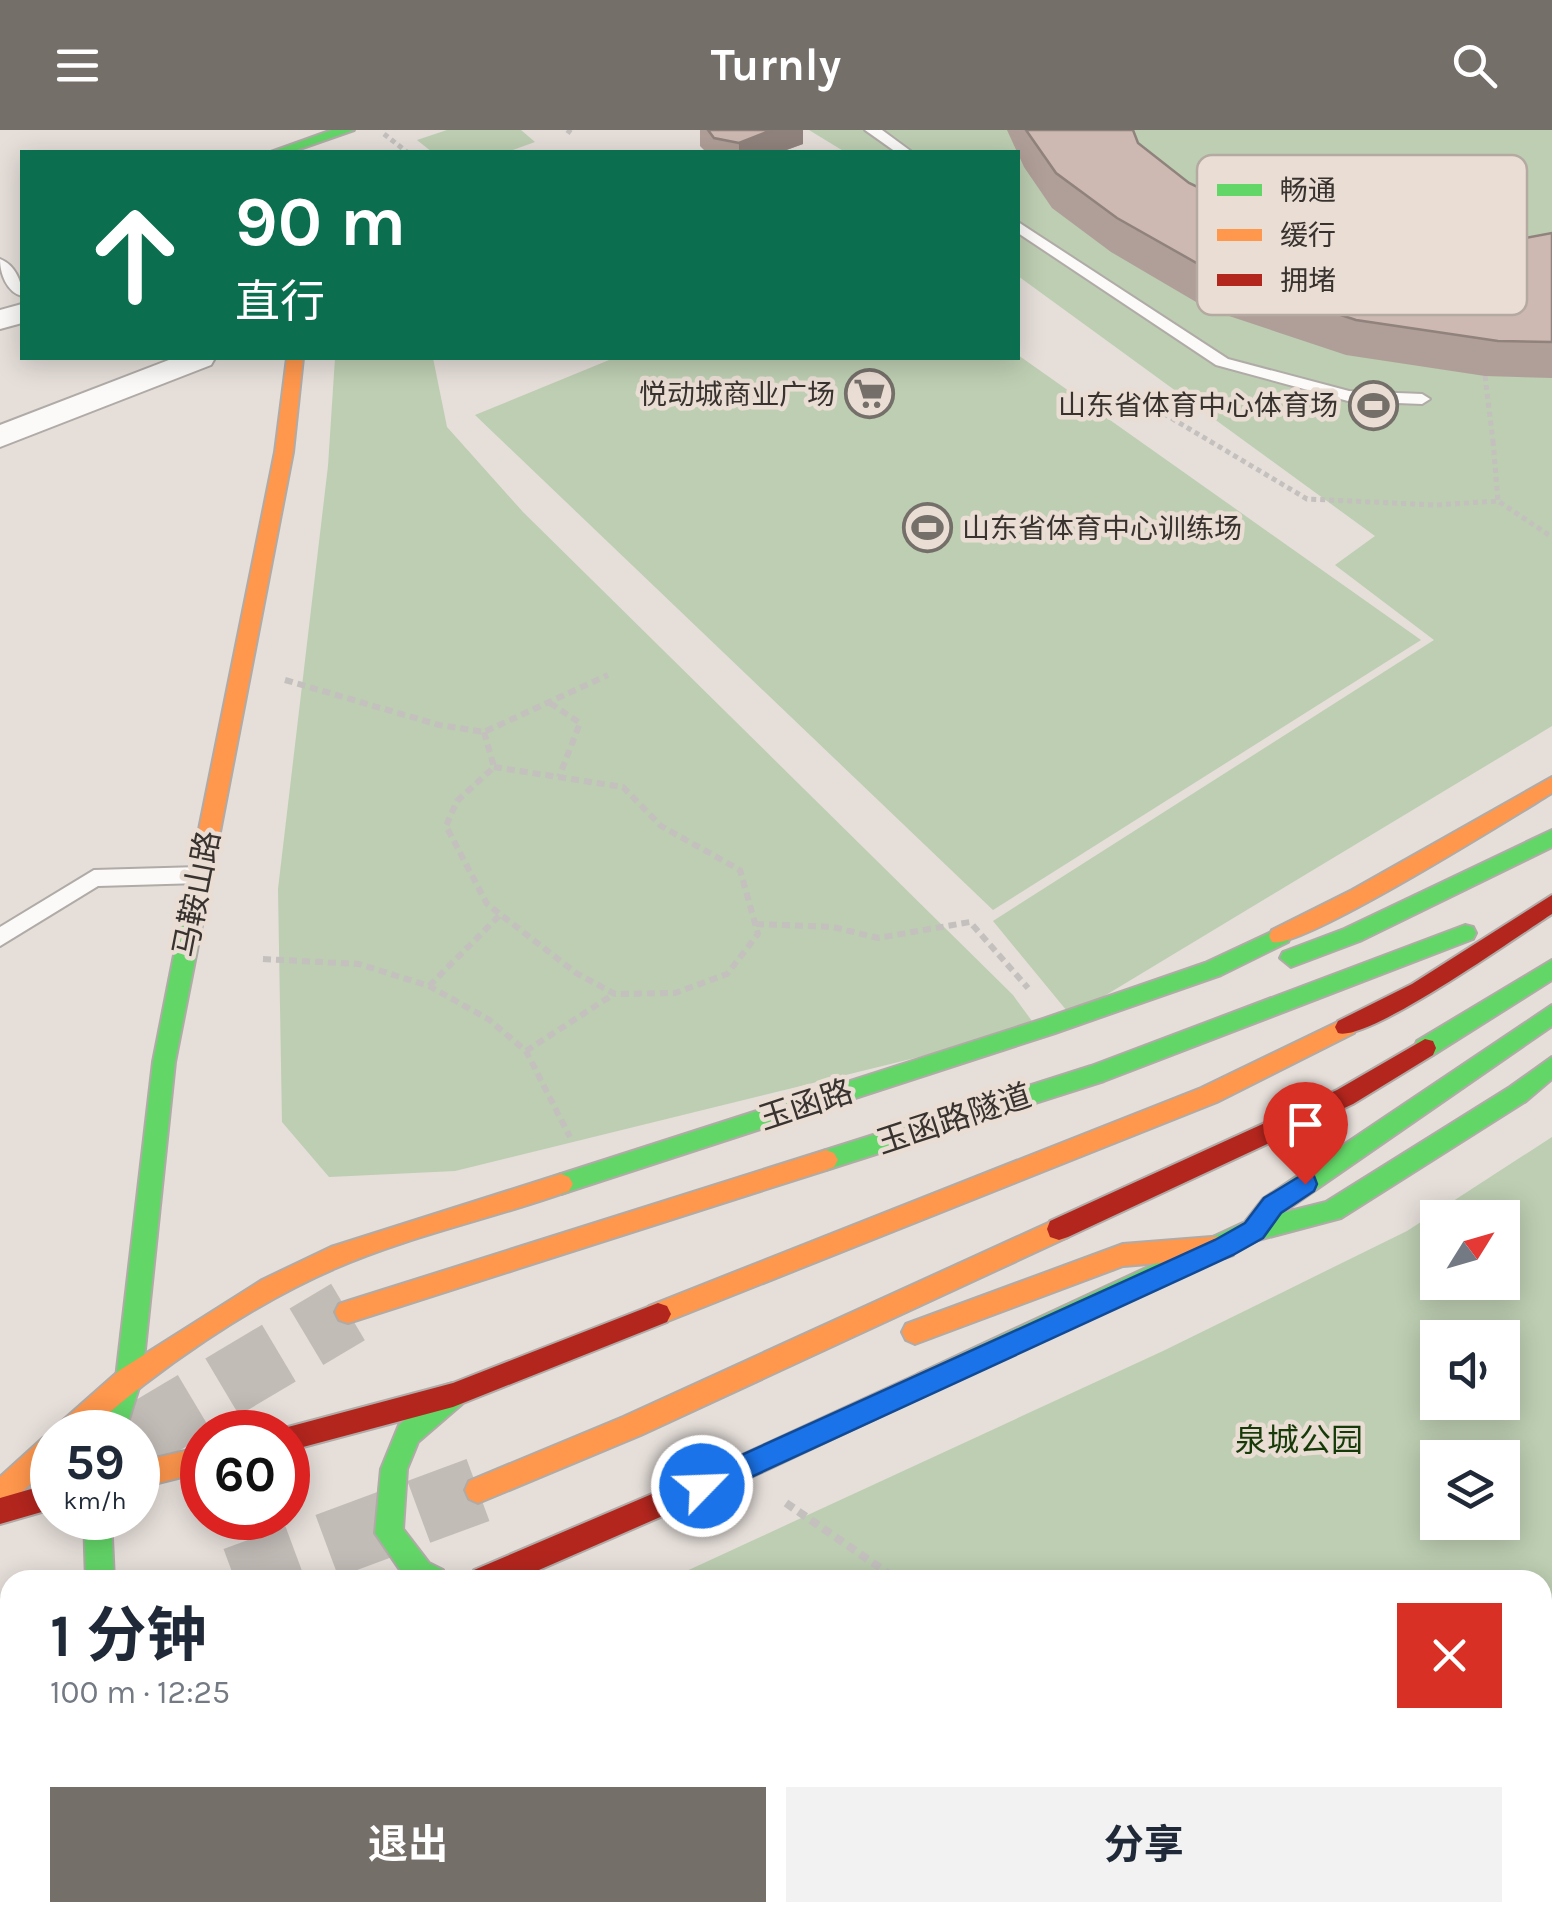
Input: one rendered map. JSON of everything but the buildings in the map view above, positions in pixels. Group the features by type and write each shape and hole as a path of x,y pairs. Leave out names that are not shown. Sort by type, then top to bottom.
{"main road":[{"path":"284,150 347,130"},
{"name":"马鞍山路","path":"119,1410 129,1378 164,1062 284,452 295,360"},
{"name":"玉函路","path":"93,1410 129,1378 271,1288 330,1258 1057,1023 1212,969 1360,896 1552,784"},
{"path":"1161,1012 1352,935 1552,838"},
{"path":"310,1433 453,1395 1210,1095 1420,990 1552,902"},
{"name":"玉函路隧道","path":"348,1312 1096,1074 1552,902"},
{"path":"478,1490 632,1426 1345,1097 1552,969"},
{"path":"1254,1230 1272,1206 1552,1014"},
{"path":"507,1570 736,1472 1224,1248 1254,1230 1332,1211 1518,1094 1552,1066"},
{"path":"477,1271 572,1222 808,1147 949,1096"},
{"path":"896,1339 1124,1256 1224,1248"},
{"path":"632,1426 822,1364"},
{"path":"417,1570 389,1533 394,1469 408,1434 453,1395"},
{"path":"0,1495 30,1467"},
{"path":"0,1511 30,1502"},
{"path":"99,1540 100,1570"}],"street":[{"path":"0,437 195,360"}],"lane":[{"path":"872,130 902,150"},
{"path":"1020,228 1222,362 1348,396 1422,399"},
{"path":"0,264 20,289"},
{"path":"0,938 94,878 200,875"}],"path":[{"path":"567,130 574,136"},
{"path":"1485,376 1498,501"},
{"path":"1156,408 1307,499 1436,505 1498,501 1552,537"},
{"path":"239,680 286,680 439,725 484,732 608,675"},
{"path":"549,702 580,723 559,777"},
{"path":"484,732 494,768"},
{"path":"494,768 559,777 624,787 661,826 740,870 758,934 726,974 675,993 615,994 576,973 487,904 446,826 457,801 494,768"},
{"path":"429,986 500,916"},
{"path":"756,924 833,927 878,938 970,922 1057,1023"},
{"path":"263,959 359,964 429,986 488,1019 526,1051 589,1175"},
{"path":"526,1051 615,994"},
{"path":"781,1500 883,1570"}],"green space":[{"path":"447,130 521,130 535,142 513,150 430,150 417,140"},
{"name":"山东省体育中心体育场","path":"809,130 1552,130 1552,726 1091,1004 1067,1011 993,921 1434,640 1335,565 1375,536 1020,277 1020,150 842,150"},
{"name":"山东省体育中心训练场","path":"1020,356 1421,640 993,910 475,415 609,360 1020,360"},
{"path":"335,360 433,360 447,427 523,512 1013,995 1037,1028 455,1171 329,1177 282,1122 278,889 328,466"},
{"name":"泉城公园","path":"1552,1137 1552,1570 689,1570 1163,1351 1420,1223 1420,1300 1520,1300 1520,1200 1455,1200"}],"tunnel":[{"path":"160,1424 348,1312"},
{"path":"262,1570 478,1490"}],"traffic: fast":[{"path":"284,150 347,130"},
{"path":"1291,958 1352,935 1552,838"},
{"path":"119,1410 129,1378 164,1062 198,889"},
{"path":"826,1160 1096,1074 1465,933"},
{"path":"561,1184 1047,1027 1213,969 1280,936"},
{"path":"1425,1048 1552,969"},
{"path":"1254,1230 1272,1206 1552,1014"},
{"path":"927,1382 1254,1230 1332,1211 1518,1094 1552,1066"},
{"path":"417,1570 389,1533 394,1469 408,1434 453,1395"},
{"path":"99,1540 100,1570"}],"traffic: slow":[{"path":"198,889 284,452 295,360"},
{"path":"1280,936 1360,896 1552,784"},
{"path":"658,1314 1209,1095 1346,1027"},
{"path":"348,1312 826,1160"},
{"path":"93,1410 129,1378 271,1288 331,1258 561,1184"},
{"path":"478,1490 632,1426 1059,1229"},
{"path":"915,1332 1123,1255 1224,1247"},
{"path":"160,1470 180,1465"},
{"path":"0,1495 30,1467"}],"traffic: jam":[{"path":"1346,1027 1420,990 1552,903"},
{"path":"1059,1229 1345,1097 1425,1048"},
{"path":"310,1433 453,1395 658,1314"},
{"path":"507,1570 736,1471 927,1382"},
{"path":"0,1511 30,1502"}],"place":[{"name":"悦动城商业广场","path":"870,394"},
{"name":"山东省体育中心体育场","path":"1373,405"},
{"name":"山东省体育中心训练场","path":"927,528"}],"route":[{"path":"702,1486 1224,1248 1254,1230 1272,1206 1305,1184"}]}
